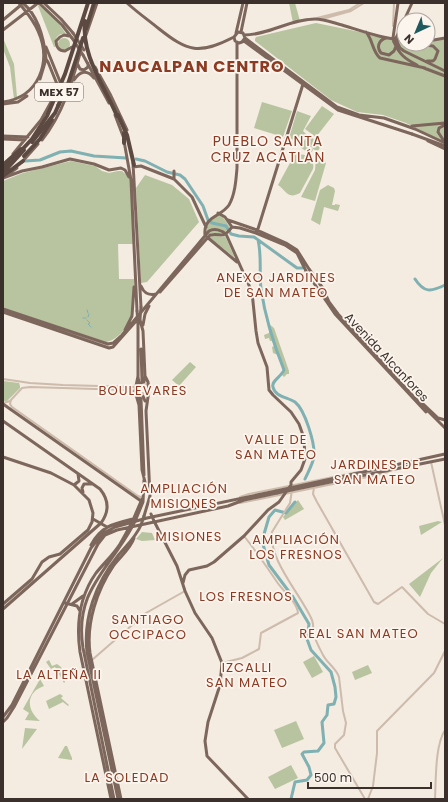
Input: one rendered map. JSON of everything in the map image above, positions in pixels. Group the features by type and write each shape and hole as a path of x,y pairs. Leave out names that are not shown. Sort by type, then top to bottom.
{"highway":[{"path":"48,116 65,74 88,3"},
{"name":"MEX 57","path":"3,172 40,125 61,89 88,3"},
{"path":"3,172 17,164 46,130 65,96 95,3"},
{"path":"3,172 32,139 48,116 65,96 95,3"},
{"name":"MEX 57","path":"3,172 36,137 58,107 66,90 95,3"},
{"path":"85,12 84,36 86,48 96,72 118,115 124,134 124,142"},
{"path":"87,31 86,40 92,60 127,135 134,166"},
{"path":"17,164 19,156"}],"main road":[{"path":"3,20 22,4 28,3"},
{"path":"3,30 39,3 44,5 61,19 73,33 98,73 125,125 130,141 134,166 140,283 140,307 137,336 138,376 139,382 144,382 142,378 139,321"},
{"path":"3,172 41,120 59,89 88,3"},
{"path":"127,3 174,40 190,48 207,48 235,40 240,43 244,36 247,3"},
{"path":"206,227 216,214 225,209 230,202 235,186 237,168 235,40 243,3"},
{"path":"394,39 384,39 379,43 379,51 384,55 389,55 394,52 396,46 394,39 398,3"},
{"path":"394,39 412,3"},
{"path":"22,4 40,29 44,43 61,84"},
{"path":"44,5 62,25 87,61 116,117 124,142 131,180 137,311 142,331"},
{"path":"28,11 40,36 44,60 48,62 59,89"},
{"path":"331,17 330,19 332,22"},
{"path":"244,36 259,34 293,23 323,19 394,39 402,50 445,70"},
{"path":"87,31 87,42 98,73"},
{"path":"3,172 13,171 17,164 47,132 58,114 73,81 87,31"},
{"path":"366,32 371,38 375,53 380,58 425,68"},
{"path":"236,33 244,36 308,89 338,110 436,142 445,148"},
{"path":"252,44 254,38 259,34"},
{"path":"71,38 67,35 62,35 58,38 56,44 62,51 67,51 72,47"},
{"path":"244,36 303,84 341,109 359,115 386,118 445,142"},
{"path":"3,103 17,99 26,94 37,82 41,74 44,60 44,43"},
{"path":"422,60 433,61 436,59 438,51 436,49"},
{"path":"399,52 406,59 445,76"},
{"path":"77,63 80,69 85,70 88,67 87,61"},
{"path":"73,81 77,75 85,71 92,74 99,83"},
{"path":"257,232 303,84"},
{"path":"299,94 303,89 308,89"},
{"path":"378,123 380,117"},
{"path":"383,125 382,122 386,118"},
{"path":"408,126 445,124"},
{"path":"445,124 439,128 438,132 440,137 445,142"},
{"path":"408,126 439,141 441,145 439,146"},
{"path":"406,132 445,148"},
{"path":"3,138 27,140"},
{"path":"3,172 42,168 70,159 94,164 109,170 121,168 127,172 131,180"},
{"path":"3,309 108,344 113,343 122,335 206,236 206,227 192,198 173,178 146,168 134,166"},
{"path":"173,178 174,171"},
{"path":"131,180 134,175"},
{"path":"216,214 223,215 228,220 286,243 296,250"},
{"path":"228,220 231,228"},
{"path":"231,228 240,228 257,232"},
{"path":"226,234 231,228"},
{"path":"3,312 109,348 113,347 126,334 211,230 214,229 226,234 237,262 244,272 252,292 258,343 267,367 269,390 291,412 298,424 304,438 305,459 301,470 283,494 282,499 268,510 244,536 211,565 189,570 185,575 183,583"},
{"path":"206,236 237,262"},
{"name":"Avenida Alcanfores","path":"296,250 307,273 335,314 412,398 441,428 445,429"},
{"name":"Avenida Alcanfores","path":"296,250 322,286 329,302 337,312 445,429"},
{"path":"313,280 317,279"},
{"path":"122,335 132,316 136,280"},
{"path":"140,283 145,293 150,295 156,294"},
{"path":"119,799 92,679 86,640 90,609 103,579 131,544 141,527 150,496 146,403 148,384 142,378 142,331 145,314 149,306"},
{"path":"126,334 133,333 137,336"},
{"path":"138,376 135,389 139,405"},
{"path":"144,482 142,470 139,405 140,396 144,397 146,403"},
{"path":"413,396 426,405 438,418 445,420"},
{"path":"114,799 85,661 82,641 82,616 84,604 90,590 99,574 123,544 142,498 144,482 142,399 148,501"},
{"path":"3,403 148,501"},
{"path":"3,604 32,579 40,564 47,558 62,553 101,523 106,514 107,505 102,492 4,422"},
{"path":"354,476 445,454"},
{"path":"3,457 51,473 74,485 83,492 93,508 91,531"},
{"path":"3,722 13,709 88,556 98,538 110,529 147,518 239,498 445,459"},
{"path":"74,485 79,481 80,477 78,474"},
{"path":"83,492 82,488 84,484 92,484"},
{"path":"3,717 12,705 65,603 98,544 108,533 145,523 237,503 276,492"},
{"path":"147,508 177,566 185,591 198,618 212,638 222,663 220,685 208,722 205,747 207,756 248,799"},
{"path":"93,519 107,527"},
{"path":"88,556 90,548 98,533 107,527 134,520"},
{"path":"141,527 154,522"},
{"path":"111,799 78,639 78,624 84,596 93,578 120,544 122,538 130,528"},
{"path":"3,609 91,531 96,530 98,533"},
{"path":"122,538 123,544"},
{"path":"54,556 56,562"},
{"path":"36,572 39,575 42,575"},
{"path":"99,574 102,574 103,579 93,615 89,643 119,799"},
{"path":"72,604 90,590"},
{"path":"77,606 78,600"},
{"path":"65,603 77,606 82,616"},
{"path":"90,609 93,615"},
{"path":"82,641 84,642 86,640"},
{"path":"84,665 85,661"},
{"path":"92,679 94,671"},
{"path":"104,733 108,739"},
{"path":"101,748 102,743"}],"street":[{"path":"323,19 349,10 360,3"},
{"path":"315,19 323,19 351,11 364,3"},
{"path":"394,3 394,39"},
{"path":"3,379 20,382 135,389 139,393 148,393"},
{"path":"20,382 22,383 22,388"},
{"path":"142,498 12,407 10,404 22,388 135,389 148,384"},
{"path":"3,403 12,400"},
{"path":"430,458 445,525"},
{"path":"237,503 377,475 393,470"},
{"path":"239,498 249,494 290,485 360,471 368,472"},
{"path":"312,488 315,480"},
{"path":"309,482 317,502 374,602 378,604 402,587 428,614 445,624"},
{"path":"290,485 292,492 290,503 272,532 275,552 292,588 312,621 314,635 323,656 337,672 339,677 343,711 346,719 343,737 335,744 335,748 367,799"},
{"path":"222,663 242,658 259,649 261,633 298,613 298,610 292,600 244,536"},
{"path":"92,661 146,614 185,591"},
{"path":"367,799 373,786 377,753 377,731 434,673 445,651"},
{"path":"435,799 438,748 445,730"}],"green space":[{"path":"289,3 295,3 300,21 293,23"},
{"path":"39,5 57,21 66,34 61,34 57,37 55,47 38,6"},
{"path":"316,23 396,39 396,52 436,52 436,40 445,38 445,143 406,123 383,115 357,112 331,100 255,41 256,37"},
{"path":"3,38 14,64 17,97 14,99 10,67 3,49"},
{"path":"62,38 66,38 70,44 66,50 62,50 58,46 58,42"},
{"path":"262,102 292,111 283,137 254,128"},
{"path":"322,106 334,114 316,137 305,129"},
{"path":"297,111 311,116 303,131 307,135 300,143 289,138"},
{"path":"308,135 322,145 317,152 311,147 313,150 310,154 300,147"},
{"path":"296,152 298,153 297,155 304,155 310,158 313,162 313,169 300,193 296,195 289,195 278,185"},
{"path":"316,158 326,163 315,201 301,197 315,170"},
{"path":"71,161 95,166 102,171 109,173 122,171 131,179 134,244 118,244 119,279 134,279 133,310 131,319 122,332 115,338 106,342 3,308 3,181 23,173"},
{"path":"145,175 172,185 189,199 199,222 147,282 141,283 136,188"},
{"path":"328,185 334,188 335,191 332,205 340,205 338,211 324,207 320,225 311,220 320,190"},
{"path":"217,215 222,216 230,227 223,234 208,234 206,232 207,225"},
{"path":"213,235 222,237 225,236 235,258 209,237"},
{"path":"269,324 274,328 289,371 289,374 284,377 282,375 284,370 278,355 273,353 272,347 274,346 272,341 270,341 269,338 265,339 264,335 269,333"},
{"path":"190,362 196,367 179,386 172,380"},
{"path":"3,381 19,383 20,386 20,388 7,401 3,401"},
{"path":"298,500 304,509 285,520 283,517"},
{"path":"438,521 442,522 421,535 419,526"},
{"path":"142,532 152,533 155,540 142,541 136,539"},
{"path":"443,558 431,573 420,597 409,584"},
{"path":"314,656 323,672 312,678 303,662"},
{"path":"49,660 52,666 57,664 61,667 64,672 64,683 55,667 51,669 46,662"},
{"path":"368,665 372,673 355,680 352,672"},
{"path":"40,679 44,686 35,691 32,695 30,699 30,707 34,715 40,721 25,720 29,713 23,709"},
{"path":"60,694 63,696 61,698 69,705 68,706 63,702 49,709 46,701"},
{"path":"296,721 304,739 282,748 274,730"},
{"path":"25,728 37,729 22,749"},
{"path":"65,746 67,746 72,760 58,758"},
{"path":"291,765 298,778 275,789 268,777"}],"waterway":[{"path":"25,161 40,160 60,152 71,151 94,156 126,158"},
{"path":"136,159 145,161 167,172 180,175 185,179 203,206 208,220 212,223 226,226 231,234 254,237 297,268 302,268"},
{"path":"258,240 260,252 260,283 265,310 270,330 284,370 273,383 273,387 276,393 292,400 299,406 306,419 313,443 314,456 312,465 305,479"},
{"path":"415,279 418,284 428,290 436,289 445,285"},
{"path":"87,320 91,327"},
{"path":"291,799 295,782 307,780 311,775 309,767 302,754 304,752 318,751 324,743 322,722 327,715 328,705 334,704 336,697 331,672 311,650 307,639 309,624 293,597 269,565 262,541 269,517 275,510 286,513 295,502"}],"tunnel":[{"path":"140,379 141,396"}],"district":[{"name":"NAUCALPAN CENTRO","path":"192,66"},
{"name":"PUEBLO SANTA CRUZ ACATLÁN","path":"268,150"},
{"name":"ANEXO JARDINES DE SAN MATEO","path":"276,284"},
{"name":"BOULEVARES","path":"143,390"},
{"name":"VALLE DE SAN MATEO","path":"276,446"},
{"name":"JARDINES DE SAN MATEO","path":"375,472"},
{"name":"AMPLIACIÓN MISIONES","path":"184,496"},
{"name":"MISIONES","path":"189,536"},
{"name":"AMPLIACIÓN LOS FRESNOS","path":"296,546"},
{"name":"LOS FRESNOS","path":"246,596"},
{"name":"SANTIAGO OCCIPACO","path":"148,626"},
{"name":"REAL SAN MATEO","path":"359,633"},
{"name":"LA ALTEÑA II","path":"59,674"},
{"name":"IZCALLI SAN MATEO","path":"247,674"},
{"name":"LA SOLEDAD","path":"127,777"}]}
